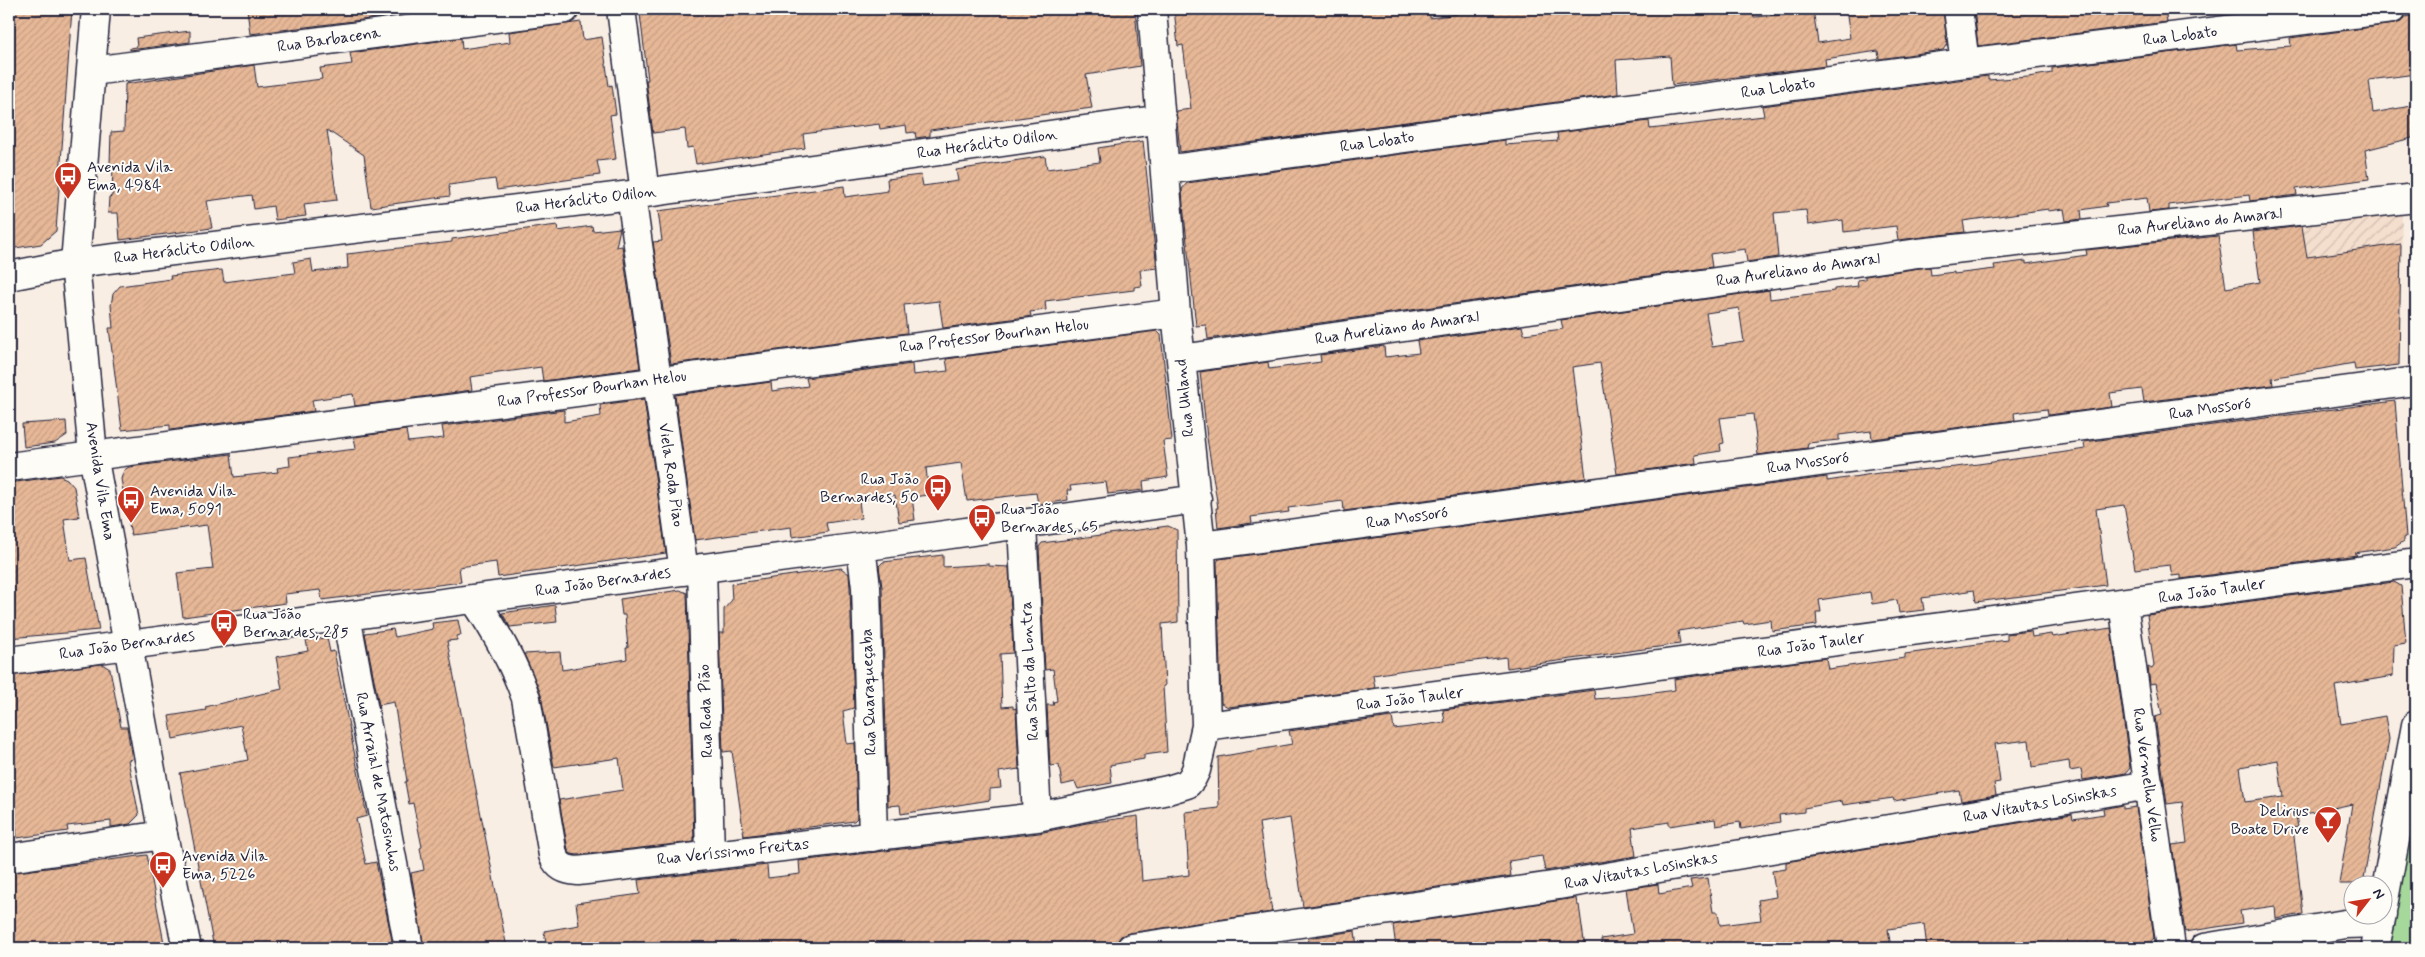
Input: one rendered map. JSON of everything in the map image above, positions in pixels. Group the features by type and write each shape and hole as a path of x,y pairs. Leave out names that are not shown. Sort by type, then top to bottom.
{"street":[{"name":"Avenida Vila Ema","path":"96,9 75,263 93,455 163,835 187,948"},
{"name":"Rua Barbacena","path":"92,71 565,9"},
{"name":"Viela Roda Piao","path":"621,9 657,380 693,570"},
{"name":"Rua Uhland","path":"1152,9 1176,313 1197,499 1200,546 1206,726 1196,770 1187,784"},
{"path":"1958,9 1965,63"},
{"name":"Rua Lobato","path":"1165,170 1965,63 2392,9"},
{"name":"Rua Heráclito Odilon","path":"9,276 75,263 638,194 1162,119"},
{"name":"Rua Aureliano do Amaral","path":"1181,359 1918,253 2416,198"},
{"name":"Rua Professor Bourhan Helou","path":"9,467 1176,313"},
{"name":"Rua Mossoró","path":"1200,546 2416,381"},
{"name":"Rua João Bernardes","path":"9,661 693,570 1197,499"},
{"name":"Rua Salto da Lontra","path":"1022,525 1037,817"},
{"name":"Rua Quaraqueçaba","path":"861,547 866,588 873,837"},
{"name":"Rua João Tauler","path":"1206,726 2416,563"},
{"name":"Rua Roda Pião","path":"693,570 710,854"},
{"name":"Rua Veríssimo Freitas","path":"474,599 492,625 519,678 526,698 550,842 556,863 568,870 578,871 1037,817 1168,790 1187,784"},
{"name":"Rua Vermelho Velho","path":"2123,603 2171,948"},
{"name":"Rua Arraial de Matosinhos","path":"346,616 409,948"},
{"path":"2389,874 2416,725"},
{"name":"Rua Vitautas Losinskas","path":"1131,948 1559,885 2148,785"},
{"path":"9,858 163,835"},
{"path":"2204,948 2345,924"}],"shaded area":[{"path":"2402,211 2401,288 2311,299 2300,219"}],"green space":[{"path":"2416,742 2416,948 2371,948 2376,924 2392,924 2392,874 2387,874"}],"building":[{"path":"9,9 72,9 56,231 41,244 9,249"},
{"path":"247,9 409,9 409,14 250,34"},
{"path":"675,9 1135,9 1140,66 1086,75 1092,108 930,130 930,136 916,138 915,132 907,133 906,125 880,129 879,124 803,134 805,148 696,164 693,147 687,148 685,129 653,133 640,14"},
{"path":"1174,9 1430,9 1430,18 1457,14 1464,9 1753,9 1754,17 1793,14 1792,9 1813,9 1818,43 1850,38 1846,9 1943,9 1947,44 1943,50 1879,59 1878,51 1825,59 1826,66 1672,85 1670,56 1616,60 1618,94 1180,152 1176,111 1191,109 1183,45 1178,46"},
{"path":"1974,9 2165,9 2167,22 1978,46"},
{"path":"2416,15 2416,74 2369,80 2373,113 2416,105 2416,123 2412,138 2365,150 2369,179 2296,189 2297,195 2250,201 2249,195 2169,205 2169,210 2149,212 2147,198 2106,203 2107,206 2081,210 2082,219 2066,221 2064,209 2048,211 2048,209 1963,221 1965,232 1898,240 1896,226 1844,232 1843,220 1808,225 1806,210 1774,213 1778,257 1747,262 1745,249 1710,254 1712,267 1208,339 1206,325 1196,326 1183,205 1182,189 1187,183 1505,140 1505,145 1558,141 1557,133 1649,121 1650,129 1764,116 1762,106 1988,76 1988,80 2028,77 2052,73 2052,68 2236,44 2237,50 2291,46 2290,38 2394,24 2401,22 2405,17"},
{"path":"581,22 583,40 602,37 609,86 612,85 616,114 610,115 616,159 597,161 600,175 497,190 495,179 449,185 450,196 371,207 364,155 327,130 337,200 304,204 306,216 275,220 273,206 254,209 252,195 207,201 212,228 120,240 118,213 108,213 109,197 112,196 111,132 124,131 125,84 254,65 257,87 322,79 320,68 352,64 350,53 461,38 462,49 510,42 509,32"},
{"path":"190,31 190,42 130,50 130,48 137,47 136,38"},
{"path":"1143,141 1157,268 1140,270 1142,286 1134,287 1134,290 1045,301 1046,310 1030,312 1031,316 943,328 939,301 904,305 907,333 671,364 653,242 662,241 658,211 844,186 845,197 888,191 887,179 921,175 923,186 958,181 956,170 1045,156 1047,169 1100,162 1098,148"},
{"path":"557,225 558,231 592,226 593,231 620,228 616,247 622,246 640,368 543,381 541,367 470,377 472,390 355,406 353,394 312,400 314,411 170,430 170,425 122,430 109,328 113,328 111,305 113,294 120,286 171,279 170,276 222,270 224,282 295,273 293,262 311,259 313,272 348,268 347,254 452,242 452,239"},
{"path":"2302,226 2307,257 2401,244 2399,365 2355,370 2354,363 2272,378 2273,385 2144,402 2142,389 2110,393 2112,407 2048,415 2047,409 2014,413 2015,420 1872,439 1871,431 1839,435 1839,440 1808,443 1807,448 1758,455 1753,414 1720,418 1724,443 1720,444 1721,451 1695,455 1696,463 1617,474 1600,363 1572,367 1586,478 1344,511 1343,501 1288,508 1289,512 1251,517 1252,523 1218,528 1216,508 1218,508 1207,438 1200,372 1268,362 1269,369 1321,362 1320,355 1384,346 1385,357 1419,353 1417,341 1522,326 1524,334 1563,329 1561,320 1769,290 1770,299 1834,291 1834,289 1858,286 1857,280 1865,279 1865,276 1920,268 1930,267 1931,275 1954,272 1954,274 1995,269 1994,265 2026,261 2026,264 2087,255 2086,250 2218,236 2226,288 2260,282 2253,232","holes":["1739,308 1744,342 1712,347 1706,313"]},
{"path":"1157,331 1161,335 1172,440 1163,441 1168,477 1143,481 1144,490 1108,494 1106,482 1070,486 1071,490 1067,490 1068,500 1056,502 1038,504 1036,493 967,501 961,463 926,468 929,495 912,497 915,520 899,522 895,495 859,500 861,518 826,523 828,532 792,537 791,527 695,540 675,395 771,382 772,391 808,386 806,378 912,364 913,375 948,371 946,359"},
{"path":"644,399 666,553 498,577 496,562 459,567 461,582 322,600 320,590 285,594 286,603 183,617 177,573 213,569 207,525 131,535 121,479 124,470 129,467 231,454 234,477 278,472 277,468 290,466 289,457 356,449 354,437 406,430 408,442 444,438 442,426 564,410 564,422 601,416 600,405"},
{"path":"2395,401 2406,537 2404,541 2395,547 2354,553 2357,555 2181,579 2181,575 2172,576 2170,565 2135,569 2124,505 2096,509 2106,585 1976,602 1974,590 1922,598 1924,610 1899,613 1897,600 1872,604 1870,592 1819,600 1821,612 1816,612 1817,625 1772,631 1771,620 1744,624 1743,621 1678,631 1680,644 1507,668 1506,657 1411,669 1373,675 1375,688 1228,707 1221,703 1217,562 1219,559 1827,477 1827,481 1879,473 1956,467 2085,449 2084,442"},
{"path":"66,421 67,435 55,443 24,447 22,424"},
{"path":"60,476 67,479 74,487 79,517 64,519 70,560 86,558 99,630 9,638 9,483"},
{"path":"1168,526 1177,530 1178,622 1162,624 1167,752 1144,755 1144,759 1110,765 1112,783 1078,789 1075,782 1062,785 1059,765 1050,766 1047,705 1054,705 1053,702 1057,701 1053,669 1045,670 1039,547 1042,543"},
{"path":"943,555 943,567 989,564 989,566 1009,567 1013,653 1000,654 1002,707 1013,706 1013,709 1016,708 1019,769 999,772 1001,788 990,789 990,800 901,814 900,805 888,806 882,587 879,566 883,562"},
{"path":"841,568 849,574 850,588 854,708 843,711 847,744 855,743 857,818 854,821 744,836 732,751 723,752 719,633 724,633 724,609 732,600 731,584"},
{"path":"2394,582 2401,586 2406,643 2394,645 2393,676 2335,686 2341,724 2385,716 2389,739 2365,874 2342,874 2342,884 2339,884 2352,804 2296,816 2298,827 2293,828 2303,914 2276,919 2275,906 2240,911 2242,923 2185,932 2172,845 2187,843 2182,802 2167,804 2155,717 2162,715 2156,683 2150,684 2148,667 2152,669 2154,666 2147,615","holes":["2278,760 2283,797 2245,802 2240,767"]},
{"path":"680,590 687,593 694,842 578,855 571,854 568,850 559,800 623,790 619,758 554,767 541,695 524,654 560,652 562,670 627,659 625,615 622,615 620,599"},
{"path":"555,605 557,622 510,627 502,613"},
{"path":"458,620 461,635 457,636 457,640 447,641 507,948 424,948 411,873 424,870 420,848 422,847 413,803 409,804 394,702 379,705 365,633 393,629 395,637 433,629 432,623"},
{"path":"2111,628 2130,768 2126,773 2083,780 2081,769 2070,771 2069,761 2032,767 2029,740 1995,744 2000,782 1994,783 1996,795 1961,801 1959,790 1894,801 1893,798 1843,805 1842,801 1804,808 1804,812 1779,815 1780,822 1741,829 1740,822 1716,826 1715,819 1669,826 1669,822 1632,828 1636,856 1545,871 1542,856 1509,861 1511,876 1303,907 1290,818 1259,823 1272,912 1129,933 1121,936 1116,943 1084,948 547,948 544,931 579,925 576,903 640,894 638,880 767,865 768,878 800,874 799,861 1039,833 1087,823 1138,816 1142,881 1189,875 1185,812 1219,808 1218,757 1292,744 1289,731 1392,717 1394,729 1410,727 1445,722 1443,710 1594,690 1595,699 1632,696 1675,690 1674,679 1826,658 1828,669 1905,658 1905,654 2007,640 2007,634 2031,631 2032,637 2051,634 2052,637"},
{"path":"327,638 330,652 334,651 367,816 356,819 366,864 376,862 392,940 385,948 289,948 288,944 266,948 214,948 180,773 248,760 241,725 173,739 169,716 206,710 205,707 282,689 276,657 308,651 306,640"},
{"path":"102,664 110,669 121,727 127,727 132,759 128,760 139,815 130,824 111,827 111,821 67,826 68,831 17,838 9,766 9,676"},
{"path":"2123,805 2123,809 2136,807 2154,938 2147,946 2134,948 2090,948 2089,943 2053,948 1927,948 1924,924 1888,929 1891,948 1602,948 1601,939 1633,934 1626,889 1658,884 1659,894 1692,888 1690,880 1708,878 1713,912 1718,912 1720,925 1761,920 1758,900 1776,897 1772,871 1786,869 1786,862 2072,814 2073,819 2104,814 2103,809"},
{"path":"147,855 165,948 9,948 9,873"},
{"path":"1576,898 1577,905 1579,905 1585,948 1396,948 1393,925"},
{"path":"1355,931 1357,948 1310,948 1308,938"},
{"path":"1276,942 1277,948 1237,948"}],"place":[{"name":"Avenida Vila Ema, 4984","path":"68,200"},
{"name":"Rua João Bernardes, 50","path":"938,512"},
{"name":"Avenida Vila Ema, 5091","path":"131,524"},
{"name":"Rua João Bernardes, 65","path":"982,542"},
{"name":"Rua João Bernardes, 285","path":"224,647"},
{"name":"Delirius Boate Drive","path":"2328,844"},
{"name":"Avenida Vila Ema, 5226","path":"163,889"}]}
